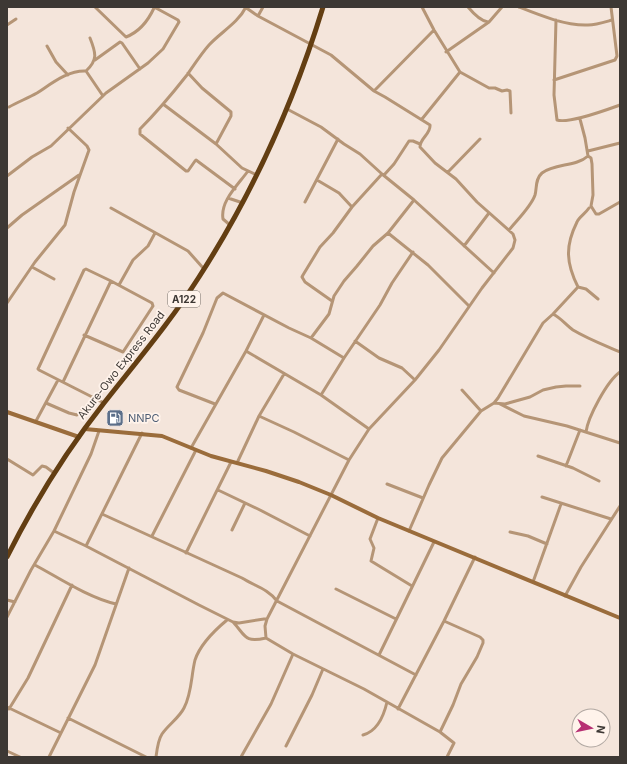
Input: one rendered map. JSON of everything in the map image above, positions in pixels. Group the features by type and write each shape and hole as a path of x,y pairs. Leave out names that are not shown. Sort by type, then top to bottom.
{"highway":[{"name":"Akure-Owo Express Road","path":"7,557 54,473 104,402 157,336 204,269 243,203 258,175 287,109 312,44 323,7"}],"street":[{"path":"7,176 32,156 51,146 106,92 148,63 163,49 178,24 178,20 154,8 143,26 126,37 95,7"},
{"path":"243,14 246,7 258,16 331,55 374,92 422,119 431,127 420,144"},
{"path":"258,16 263,7"},
{"path":"422,7 446,52 463,75 489,88 495,88 502,91 509,90 511,94 511,113"},
{"path":"468,7 476,16 489,22"},
{"path":"446,52 489,22 502,7"},
{"path":"519,7 556,20 580,25 589,26 612,20"},
{"path":"554,80 615,60 617,56 611,7"},
{"path":"235,189 196,160 188,171 186,171 140,134 140,129 163,104 211,43 243,14 251,11"},
{"path":"7,25 16,19"},
{"path":"556,20 554,80 557,120 564,121 580,119 620,105"},
{"path":"374,92 434,30"},
{"path":"90,38 94,48 95,60"},
{"path":"615,40 620,39"},
{"path":"9,108 68,75 86,71 95,60 119,42 121,42 140,69"},
{"path":"47,46 56,62 68,75"},
{"path":"86,71 103,96"},
{"path":"422,119 460,72"},
{"path":"188,73 202,88 231,112 231,116 216,144"},
{"path":"163,104 216,144 235,163 258,175"},
{"path":"287,109 321,127 362,155 494,273"},
{"path":"580,119 588,156 591,158 592,164 591,206 596,214 599,214 620,202"},
{"path":"7,303 32,267 65,225 74,192 89,150 87,146 68,128"},
{"path":"305,202 338,139"},
{"path":"448,172 480,139"},
{"path":"266,638 265,626 267,620 349,460 369,429 415,380 440,350 469,306 505,260 515,244 515,237 448,172 435,163 420,147 420,144 409,141 394,164 352,207 333,233 320,247 302,277 305,282 332,301"},
{"path":"588,151 620,143"},
{"path":"509,230 534,198 540,175 548,169 578,162 588,156"},
{"path":"230,225 222,218 224,204 248,171"},
{"path":"7,228 22,215 81,174"},
{"path":"317,180 339,193 352,207"},
{"path":"228,198 243,203"},
{"path":"312,338 329,314 332,301 344,281 373,246 388,233 414,200"},
{"path":"110,208 155,232 191,254 204,269"},
{"path":"578,287 570,267 568,251 576,223 579,218 585,215 589,208"},
{"path":"464,246 489,213"},
{"path":"119,285 133,260 148,246 155,232"},
{"path":"388,233 413,252 469,306"},
{"path":"321,395 413,252"},
{"path":"32,267 54,279"},
{"path":"84,335 124,352 153,304 111,281 86,269 84,270 38,366 39,370 104,402"},
{"path":"63,382 84,335 111,281"},
{"path":"578,287 586,289 598,299"},
{"path":"409,531 442,458 481,411 494,403 543,323 578,287"},
{"path":"215,404 179,390 177,387 220,294 226,294 264,315 312,338 344,358"},
{"path":"553,314 561,318 571,329 620,352"},
{"path":"152,536 215,404 246,351 264,315"},
{"path":"355,341 379,358 402,368 415,380"},
{"path":"246,351 321,395 369,429"},
{"path":"586,432 588,424 601,398 612,380 620,372"},
{"path":"237,463 258,416 284,374"},
{"path":"36,421 58,380"},
{"path":"500,404 530,397 549,388 580,386"},
{"path":"462,390 481,411"},
{"path":"46,403 77,415 95,398"},
{"path":"494,403 500,404 524,416 580,430 620,443"},
{"path":"7,412 79,437"},
{"path":"258,416 294,432 349,460"},
{"path":"85,429 142,433 170,438 193,449 231,462 266,471 299,482 331,495 378,518 434,542 475,557 565,596 619,617 620,612"},
{"path":"566,466 580,430"},
{"path":"7,617 54,531 92,454 99,431"},
{"path":"86,546 142,433"},
{"path":"538,456 566,466 598,481"},
{"path":"7,459 33,475 42,466 54,473"},
{"path":"186,553 231,462"},
{"path":"387,484 423,498"},
{"path":"218,490 310,536"},
{"path":"542,497 611,519"},
{"path":"232,530 245,503"},
{"path":"533,582 561,504"},
{"path":"565,596 620,506"},
{"path":"102,514 152,536 252,584 264,588 272,594 277,601 416,675"},
{"path":"378,518 370,539 374,548 371,561 412,586"},
{"path":"54,531 86,546 227,620 233,622 267,620"},
{"path":"510,532 528,536 547,544"},
{"path":"379,655 434,542"},
{"path":"398,709 444,621 475,557"},
{"path":"35,564 72,585 107,602 116,604"},
{"path":"48,757 95,665 128,568"},
{"path":"61,733 8,708 28,678 72,585"},
{"path":"336,589 396,619"},
{"path":"7,600 15,602"},
{"path":"156,757 162,734 180,715 185,706 192,682 195,660 198,653 214,632 227,620"},
{"path":"440,732 461,684 477,657 483,643 483,640 480,637 444,621"},
{"path":"233,622 250,640 266,638 293,654 347,680 440,732 454,743 447,757"},
{"path":"241,757 271,704 293,654"},
{"path":"286,746 312,696 323,669"},
{"path":"363,734 368,733 377,726 387,702"},
{"path":"68,718 146,757"},
{"path":"8,753 20,757"}],"place":[{"name":"NNPC","path":"115,418"}]}
